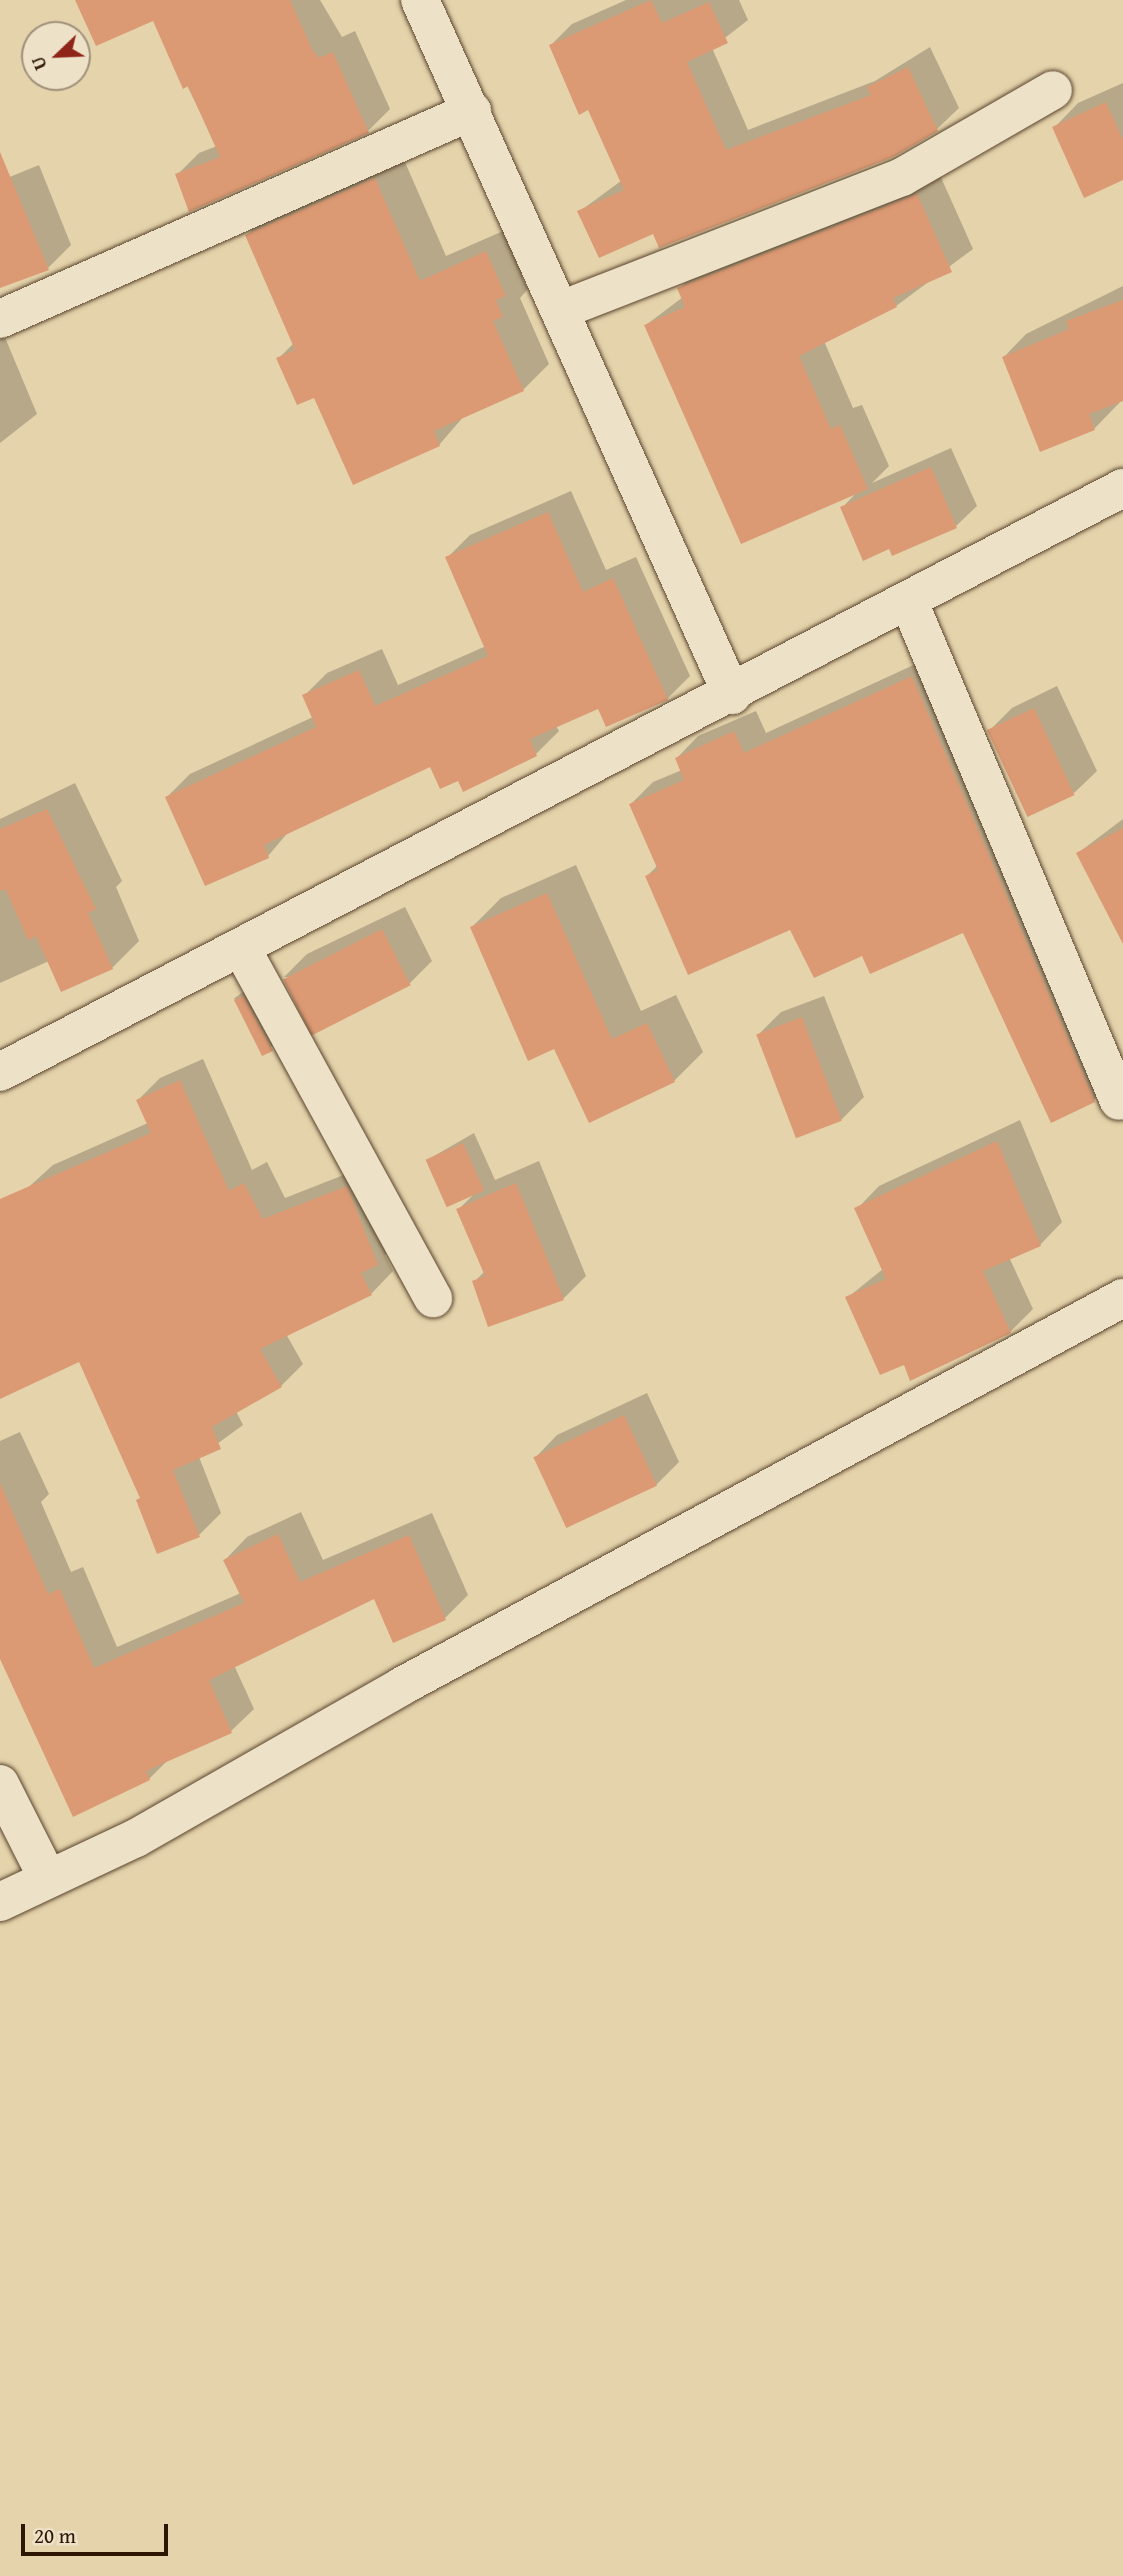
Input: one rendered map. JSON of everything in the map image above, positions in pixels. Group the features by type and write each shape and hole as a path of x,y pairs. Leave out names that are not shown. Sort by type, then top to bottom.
{"street":[{"path":"420,0 732,695"},
{"path":"561,310 902,177 1053,90"},
{"path":"0,319 472,111"},
{"path":"0,1072 243,951 909,603 1123,488"},
{"path":"909,603 1119,1101"},
{"path":"243,951 433,1298"},
{"path":"0,1902 47,1877 135,1838 402,1686 1123,1298"},
{"path":"0,1784 47,1877"}],"building":[{"path":"75,0 290,0 313,51 319,58 333,52 369,133 189,212 175,174 220,157 188,86 183,89 153,21 96,46 91,35 91,21 85,21"},
{"path":"651,0 662,23 709,2 728,43 687,62 726,150 871,95 867,87 908,67 938,131 893,157 659,248 653,234 599,258 577,211 624,190 588,110 579,115 549,45"},
{"path":"1106,102 1123,140 1123,180 1084,198 1052,127"},
{"path":"0,152 49,270 0,288"},
{"path":"375,178 420,281 486,251 506,296 496,300 503,317 493,321 524,391 434,431 440,446 353,485 314,398 297,405 276,358 295,350 245,235"},
{"path":"917,194 952,272 893,298 897,307 799,356 831,429 840,425 868,489 741,544 644,325 685,307 677,288"},
{"path":"1123,300 1123,401 1089,414 1095,430 1040,452 1002,357 1069,329 1066,321"},
{"path":"931,467 957,528 892,556 889,549 863,561 840,507"},
{"path":"548,512 583,592 613,578 668,700 606,727 598,709 530,739 537,756 463,792 458,781 440,789 430,767 264,845 269,858 205,886 165,797 316,727 302,695 359,670 375,706 488,656 445,557"},
{"path":"912,676 1095,1102 1051,1123 963,933 870,974 862,956 814,978 790,930 688,975 645,876 658,870 629,804 684,780 675,758 734,731 744,753"},
{"path":"1034,708 1075,795 1027,817 987,730"},
{"path":"47,809 96,909 88,913 113,969 61,992 36,936 28,940 6,890 0,890 0,829"},
{"path":"1123,828 1123,944 1076,853"},
{"path":"547,893 612,1039 647,1023 675,1082 589,1123 554,1049 528,1061 470,927"},
{"path":"382,929 411,985 312,1036 283,979"},
{"path":"243,996 273,1051 262,1056 234,1000"},
{"path":"802,1017 842,1121 796,1138 756,1035"},
{"path":"180,1080 229,1191 244,1183 263,1219 347,1186 378,1265 361,1273 372,1295 260,1349 282,1387 212,1427 221,1449 173,1470 200,1537 157,1554 136,1500 140,1498 79,1362 0,1399 0,1199 151,1133 136,1100"},
{"path":"997,1141 1041,1246 983,1271 1011,1333 910,1381 904,1365 880,1375 845,1297 886,1279 854,1208"},
{"path":"463,1143 484,1191 447,1207 426,1160"},
{"path":"516,1183 564,1300 488,1327 472,1281 485,1276 456,1209"},
{"path":"624,1415 657,1486 566,1528 533,1457"},
{"path":"0,1483 48,1594 60,1589 94,1668 244,1603 223,1560 278,1534 300,1582 409,1535 446,1620 393,1643 374,1599 209,1680 232,1733 146,1771 150,1780 73,1817 0,1659"}]}
